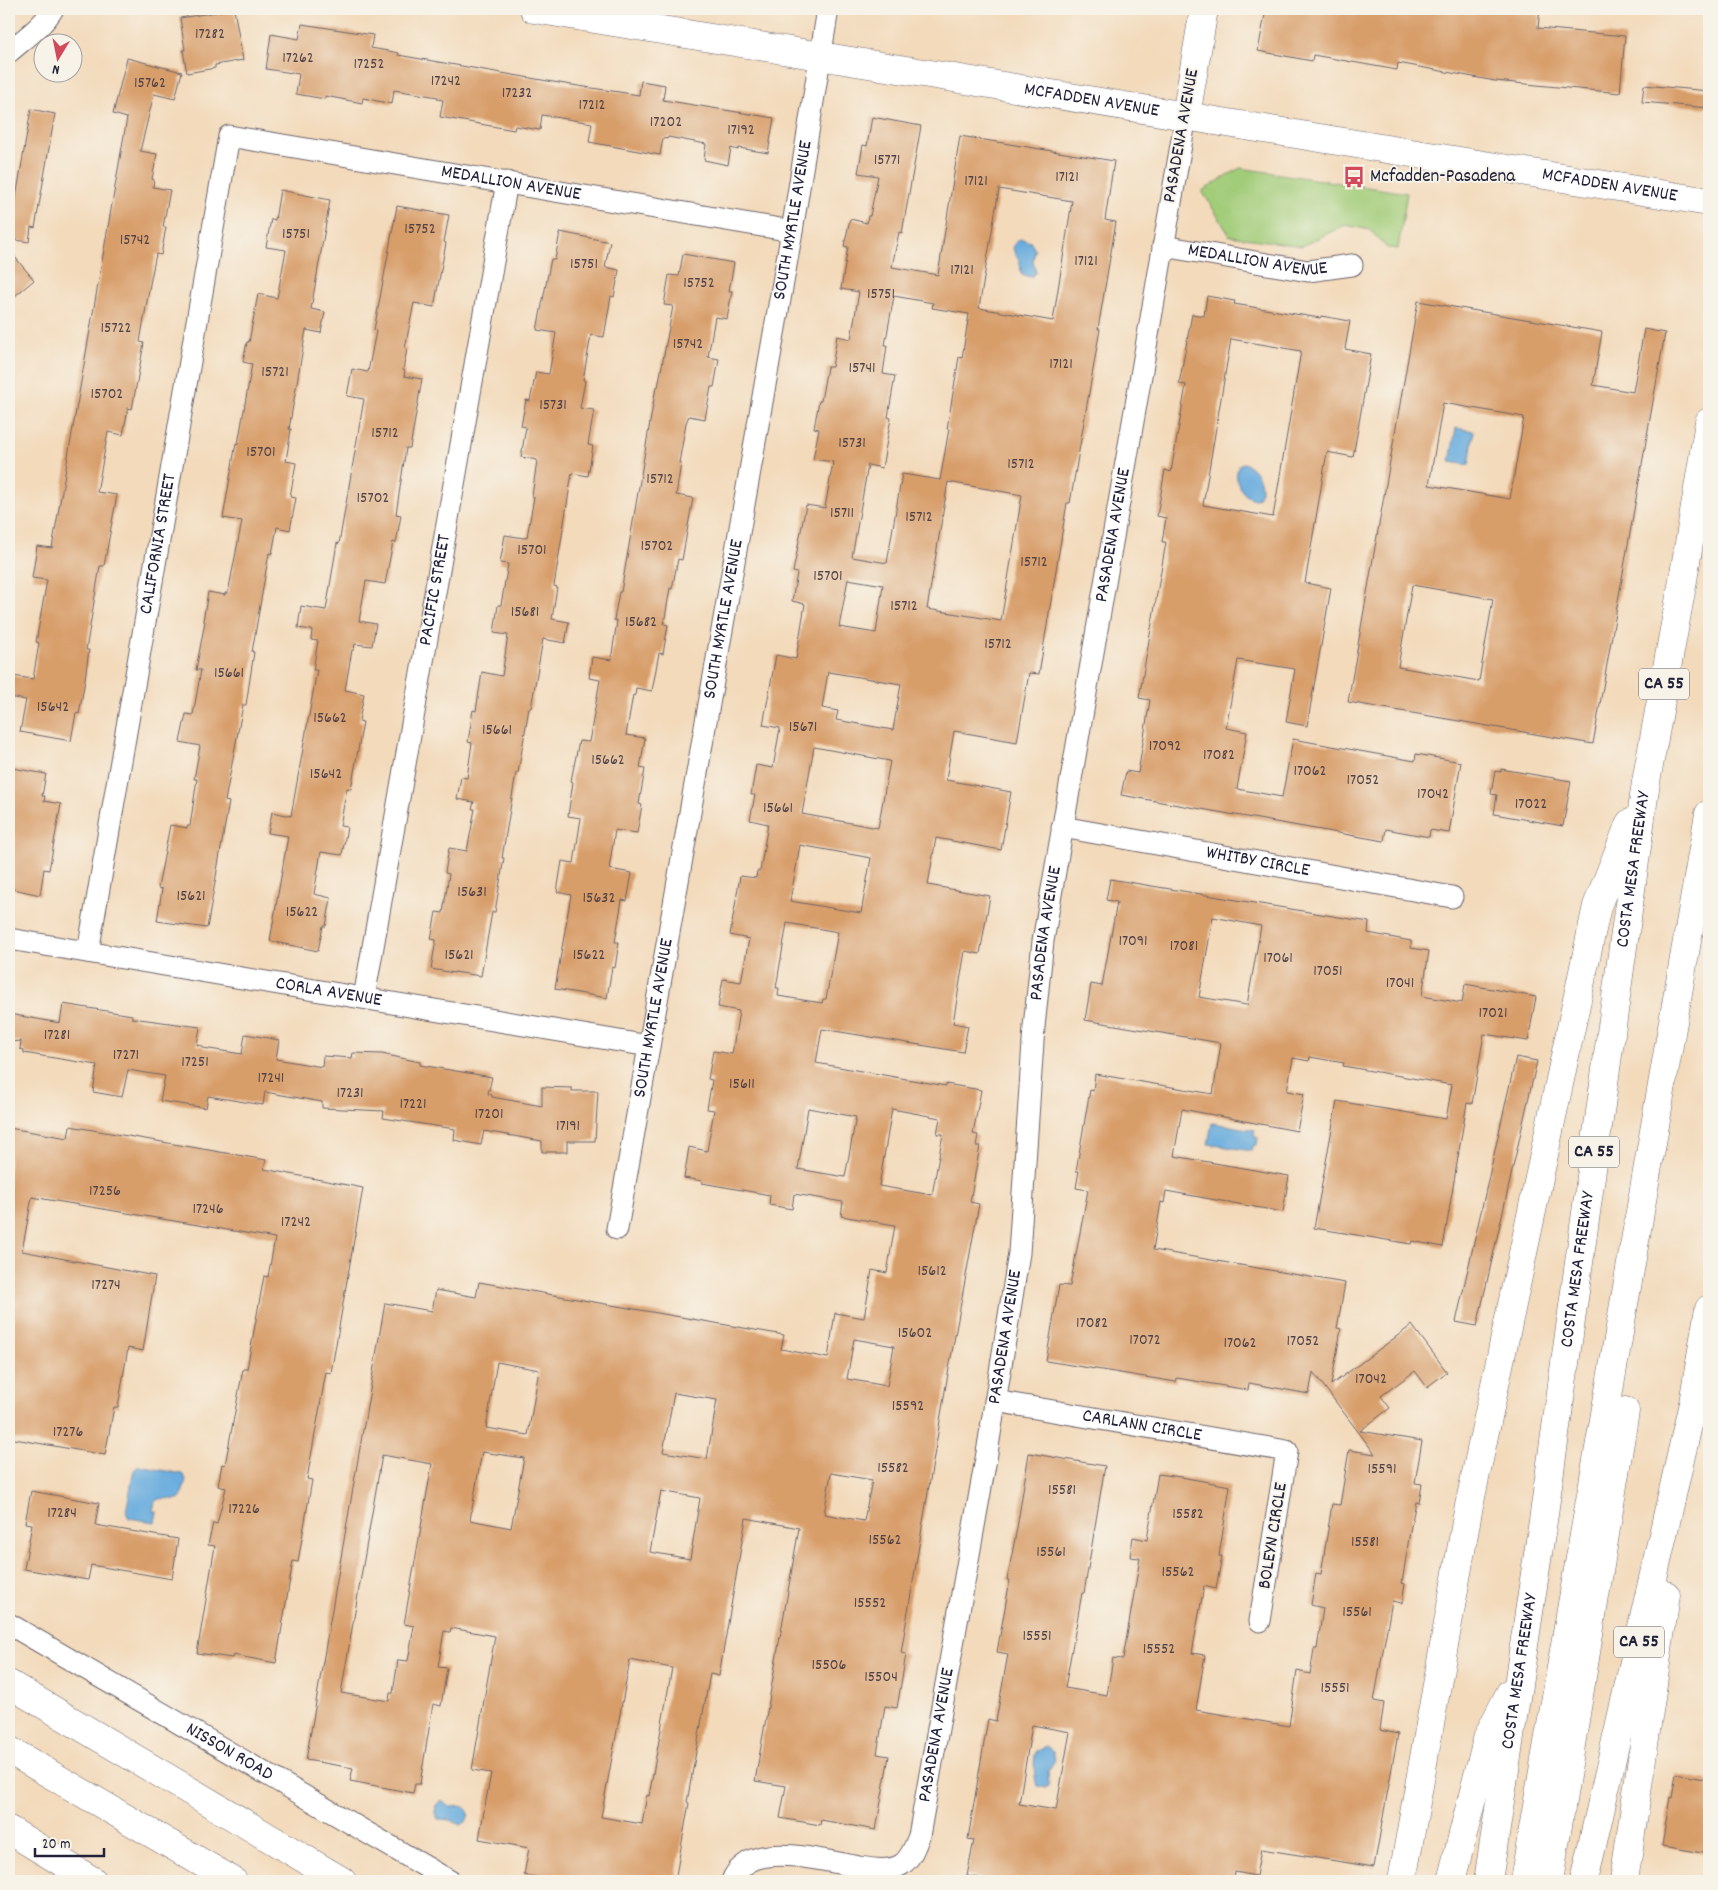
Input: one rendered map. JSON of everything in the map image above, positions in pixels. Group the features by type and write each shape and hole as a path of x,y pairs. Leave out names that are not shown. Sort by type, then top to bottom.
{"main road":[{"name":"MCFADDEN AVENUE","path":"534,9 1709,202"},
{"name":"PASADENA AVENUE","path":"1186,116 1204,9"},
{"name":"COSTA MESA FREEWAY","path":"1488,1881 1520,1674 1646,782 1709,422"},
{"path":"1402,1881 1468,1511 1597,906 1646,782"},
{"path":"1524,1881 1709,814"},
{"path":"1549,1881 1655,1222 1709,920"},
{"name":"CA 55","path":"1584,1881 1693,1403 1709,1309"},
{"path":"1624,1881 1693,1403"},
{"path":"1451,1881 1488,1736 1520,1674"},
{"path":"9,1684 342,1881"},
{"path":"9,1750 233,1881"},
{"path":"9,1830 93,1881"}],"street":[{"path":"9,52 35,29 49,15 52,9"},
{"name":"SOUTH MYRTLE AVENUE","path":"617,1229 792,231 828,9"},
{"name":"PASADENA AVENUE","path":"732,1881 733,1876 749,1861 761,1856 778,1854 872,1869 890,1869 900,1866 906,1861 919,1836 1019,1252 1037,984 1062,827 1186,116"},
{"name":"MEDALLION AVENUE","path":"229,136 792,231"},
{"name":"CALIFORNIA STREET","path":"88,952 229,136"},
{"name":"PACIFIC STREET","path":"364,998 507,182"},
{"name":"MEDALLION AVENUE","path":"1163,246 1308,271 1352,265"},
{"name":"WHITBY CIRCLE","path":"1062,827 1452,897"},
{"name":"CORLA AVENUE","path":"9,939 649,1046"},
{"name":"CARLANN CIRCLE","path":"995,1401 1287,1451"},
{"name":"BOLEYN CIRCLE","path":"1260,1621 1287,1451"},
{"name":"NISSON ROAD","path":"9,1624 450,1881"}],"green space":[{"path":"1240,168 1407,193 1398,249 1387,248 1370,230 1345,225 1302,246 1230,236 1202,191"}],"water":[{"path":"1021,239 1031,242 1035,250 1033,261 1036,272 1031,277 1022,275 1020,263 1013,248"},
{"path":"1456,428 1474,431 1469,465 1450,462"},
{"path":"1244,463 1253,469 1259,478 1261,489 1257,499 1246,495 1239,486 1237,469 1240,464"},
{"path":"1212,1123 1255,1130 1254,1136 1258,1138 1257,1145 1253,1146 1252,1151 1208,1144"},
{"path":"139,1466 182,1474 186,1479 181,1498 158,1499 155,1501 153,1511 157,1512 155,1522 129,1518 126,1512 134,1470"},
{"path":"1046,1747 1053,1752 1055,1760 1048,1771 1049,1786 1045,1788 1037,1786 1034,1763 1036,1751"},
{"path":"442,1800 450,1807 461,1806 465,1808 469,1814 466,1822 460,1825 451,1820 438,1819 435,1813 436,1805"}],"building":[{"path":"234,9 243,60 187,73 180,18"},
{"path":"1266,9 1540,9 1538,28 1625,36 1620,93 1495,81 1398,63 1397,70 1313,55 1312,61 1258,51"},
{"path":"302,24 373,35 371,48 399,53 398,55 565,84 639,95 641,81 665,85 663,100 774,118 768,153 731,148 728,165 704,160 706,144 668,137 667,139 663,138 660,155 589,142 592,123 542,115 540,130 515,126 514,130 440,117 443,100 437,99 438,97 394,90 392,104 363,98 362,103 325,96 325,99 296,94 299,74 266,69 271,34 299,39"},
{"path":"127,58 182,72 175,99 154,94 140,151 157,154 152,179 154,180 153,187 170,190 163,227 166,227 161,255 156,254 150,284 140,342 144,343 132,409 128,408 123,435 108,432 97,492 117,495 104,566 100,566 86,650 89,650 84,686 79,714 76,713 71,741 20,732 26,700 9,697 9,692 12,676 33,679 39,643 36,642 47,580 32,578 37,546 52,548 127,118 113,114"},
{"path":"1644,85 1709,91 1709,108 1642,102"},
{"path":"31,109 55,114 35,228 31,227 29,242 9,239"},
{"path":"872,117 921,126 902,233 899,232 892,267 938,275 960,136 1114,161 1105,220 1116,222 1098,329 1100,329 1070,503 1067,503 1039,674 1029,673 1017,742 954,731 946,780 1011,792 1001,850 936,838 928,885 990,896 980,954 965,951 953,1023 968,1026 963,1052 822,1029 816,1063 946,1086 946,1084 981,1090 973,1134 978,1135 976,1146 980,1146 970,1202 979,1204 946,1385 901,1653 906,1654 897,1708 885,1706 877,1754 889,1756 876,1830 821,1820 820,1825 780,1818 786,1786 755,1781 799,1528 746,1518 719,1676 710,1674 675,1881 559,1881 524,1875 529,1848 479,1839 491,1773 472,1770 495,1636 451,1628 450,1632 444,1631 438,1667 447,1668 441,1706 433,1704 420,1784 415,1784 413,1793 350,1781 353,1768 306,1760 385,1303 432,1311 436,1290 476,1297 479,1282 784,1335 781,1349 828,1358 835,1313 864,1318 872,1270 887,1273 895,1225 841,1216 843,1202 794,1194 792,1209 769,1205 770,1195 684,1178 689,1147 707,1151 714,1110 707,1109 712,1080 708,1079 713,1051 732,1054 739,1011 718,1007 723,979 741,982 749,939 730,935 740,876 756,878 757,871 760,871 768,824 750,820 755,795 751,795 756,765 773,768 780,728 763,725 776,655 796,659 805,604 792,601 797,573 793,572 806,505 825,508 833,462 813,459 819,429 814,428 827,367 832,367 837,336 851,339 859,292 841,289 848,247 844,246 850,219 867,223 868,216 870,216 878,176 858,173 863,145 867,146","holes":["999,189 1072,201 1053,321 979,308","894,296 933,303 932,308 969,314 962,358 959,357 940,480 902,474 887,563 852,557 868,465 882,468 891,418 888,417 895,376 883,374 887,345 885,345","948,482 1022,495 1001,621 927,609","848,579 883,585 876,633 839,627","828,672 901,684 893,730 836,720 838,711 822,708","814,747 890,761 878,828 802,814","800,845 871,858 861,913 790,901","787,923 838,932 826,999 823,999 822,1003 778,996 779,988 776,988","808,1108 856,1117 845,1177 798,1169","892,1109 940,1118 937,1134 943,1134 932,1195 879,1186","854,1339 894,1346 887,1386 847,1379","497,1362 539,1370 528,1435 486,1428","674,1393 717,1400 707,1459 663,1452","482,1452 524,1458 511,1528 470,1520","382,1455 432,1464 404,1624 414,1626 408,1661 398,1660 393,1693 390,1693 389,1701 341,1693","831,1473 872,1480 864,1521 824,1514","661,1491 700,1498 690,1559 650,1552","630,1660 672,1668 649,1796 647,1795 642,1824 601,1817"]},
{"path":"280,190 330,200 311,309 325,312 321,333 306,330 289,429 291,429 286,461 296,463 290,497 296,498 290,530 277,527 272,554 269,553 252,652 254,652 246,705 243,705 225,801 229,802 207,928 157,921 162,889 158,888 170,825 187,828 187,826 190,826 197,779 194,779 200,746 180,742 186,714 193,715 201,670 196,670 208,592 225,595 225,593 228,593 242,521 223,518 252,364 243,362 247,342 249,342 258,294 277,298 286,250 266,247 271,219 275,220"},
{"path":"397,206 449,215 444,242 446,243 434,307 414,303 405,348 407,349 403,370 405,371 404,376 422,379 410,448 406,448 396,514 401,515 396,543 393,542 385,584 366,581 359,621 376,624 372,646 355,644 354,650 352,650 345,690 364,694 359,721 363,722 351,789 347,788 340,826 347,827 342,855 321,852 320,857 314,894 331,898 326,926 323,926 318,951 270,941 288,836 268,833 272,812 291,816 317,670 313,670 318,641 311,640 312,630 298,628 301,606 326,610 364,399 347,396 352,369 368,372"},
{"path":"560,232 610,242 605,267 619,270 614,297 611,296 604,337 591,335 583,380 585,381 580,408 594,410 588,445 593,446 588,476 572,473 554,586 557,587 552,619 569,622 565,643 543,639 518,773 516,773 495,912 492,912 481,976 454,973 431,969 436,940 431,939 436,912 443,913 449,874 445,873 449,848 467,851 475,809 472,809 474,802 457,799 461,777 467,778 472,743 468,742 473,710 476,711 482,672 502,676 508,635 494,633 498,605 501,605 508,564 500,563 505,535 527,537 534,497 532,496 537,460 521,457 526,427 521,426 526,400 530,401 536,372 549,374 556,333 537,330 551,259 555,260"},
{"path":"9,250 34,280 9,301"},
{"path":"683,254 734,263 729,291 732,291 727,319 715,317 708,357 719,359 705,419 689,416 686,423 676,495 693,498 682,560 678,559 672,589 670,588 664,624 668,625 663,654 659,653 652,691 636,688 635,696 633,695 626,735 645,738 640,768 645,769 639,804 642,805 637,833 615,830 609,869 632,873 627,901 622,900 615,942 619,942 615,968 612,967 607,998 555,989 571,895 557,892 562,861 574,863 581,818 568,816 573,782 571,781 579,741 589,742 600,680 589,678 592,657 611,660 617,621 614,620 619,592 621,592 656,387 658,387 673,306 664,305 669,275 679,276"},
{"path":"1207,296 1235,301 1234,304 1350,321 1345,349 1371,354 1353,457 1327,452 1305,583 1331,588 1307,726 1286,722 1295,669 1238,660 1226,728 1247,732 1237,789 1282,797 1293,739 1415,761 1416,754 1461,762 1449,833 1430,830 1429,837 1386,829 1384,841 1121,795 1126,771 1138,773 1150,700 1139,698 1166,542 1162,542 1166,518 1157,516 1165,470 1171,472 1186,385 1179,384 1192,314 1204,316","holes":["1231,339 1301,351 1273,517 1203,505"]},
{"path":"1418,301 1602,332 1593,385 1633,392 1644,329 1665,333 1593,744 1348,702","holes":["1443,403 1524,417 1510,499 1429,485","1412,585 1493,599 1479,681 1398,667"]},
{"path":"12,768 46,774 42,796 45,796 44,801 61,804 49,870 44,869 40,895 9,888 9,787"},
{"path":"1501,769 1571,781 1563,826 1494,814 1497,795 1491,794 1495,771 1501,772"},
{"path":"1110,879 1369,922 1368,933 1411,941 1411,948 1429,951 1422,996 1462,1003 1465,984 1536,997 1528,1041 1484,1034 1472,1104 1467,1103 1443,1247 1412,1241 1411,1244 1314,1228 1337,1101 1446,1119 1452,1085 1343,1066 1344,1063 1310,1057 1309,1061 1293,1058 1287,1091 1304,1094 1297,1131 1182,1109 1174,1156 1289,1176 1283,1212 1166,1191 1164,1203 1161,1202 1153,1250 1345,1283 1337,1328 1341,1329 1331,1385 1412,1325 1447,1372 1427,1387 1415,1371 1381,1396 1390,1408 1360,1431 1422,1441 1415,1483 1422,1484 1419,1503 1416,1502 1410,1531 1402,1583 1405,1584 1402,1603 1392,1601 1374,1701 1384,1703 1380,1730 1398,1734 1374,1867 1261,1849 1256,1876 1235,1872 1234,1881 1219,1881 1188,1876 1187,1881 995,1881 967,1876 974,1840 968,1839 988,1719 996,1721 1008,1654 997,1652 1010,1580 1007,1580 1029,1453 1105,1466 1084,1593 1082,1593 1065,1688 1107,1695 1113,1658 1123,1659 1140,1558 1130,1557 1133,1537 1147,1540 1158,1474 1181,1477 1230,1486 1219,1556 1222,1556 1216,1589 1204,1586 1192,1653 1205,1655 1196,1710 1289,1726 1297,1671 1310,1674 1314,1649 1317,1649 1323,1608 1311,1605 1316,1573 1321,1574 1332,1504 1340,1505 1349,1450 1375,1454 1313,1372 1309,1394 1249,1383 1248,1390 1177,1378 1176,1382 1046,1361 1059,1285 1070,1286 1088,1190 1076,1188 1079,1171 1076,1171 1090,1090 1093,1091 1095,1074 1213,1094 1221,1043 1085,1020 1091,984 1102,986 1117,902 1106,900","holes":["1213,917 1261,926 1247,1005 1199,997","1032,1725 1070,1732 1056,1810 1019,1804"]},
{"path":"63,1004 132,1015 132,1018 200,1027 197,1045 203,1046 203,1048 242,1054 245,1034 279,1040 276,1059 322,1067 323,1056 352,1058 353,1053 382,1054 420,1062 420,1065 492,1077 488,1094 492,1095 492,1097 542,1106 542,1087 572,1088 572,1091 598,1091 595,1141 567,1141 567,1152 542,1152 542,1141 484,1131 481,1145 454,1140 455,1129 383,1118 384,1111 322,1108 322,1102 265,1092 263,1105 208,1096 206,1108 160,1101 165,1076 128,1070 122,1097 93,1092 97,1065 24,1053 24,1050 20,1049 21,1041 9,1042 9,1014 60,1023"},
{"path":"1516,1057 1537,1061 1477,1326 1456,1322"},
{"path":"70,1126 266,1160 264,1169 363,1188 331,1373 326,1372 307,1479 312,1480 298,1562 293,1561 276,1663 233,1655 232,1658 197,1653 215,1546 208,1545 213,1523 217,1524 226,1488 218,1486 222,1464 225,1465 243,1369 247,1369 264,1276 268,1277 275,1238 32,1197 22,1251 155,1276 143,1351 128,1348 118,1407 114,1407 105,1455 9,1438 9,1128 68,1138"},
{"path":"31,1491 99,1503 95,1525 178,1539 172,1579 91,1565 88,1580 24,1569 32,1524 25,1523"},
{"path":"1676,1774 1709,1780 1709,1854 1662,1846"}],"place":[{"name":"Mcfadden-Pasadena","path":"1354,177"}]}
